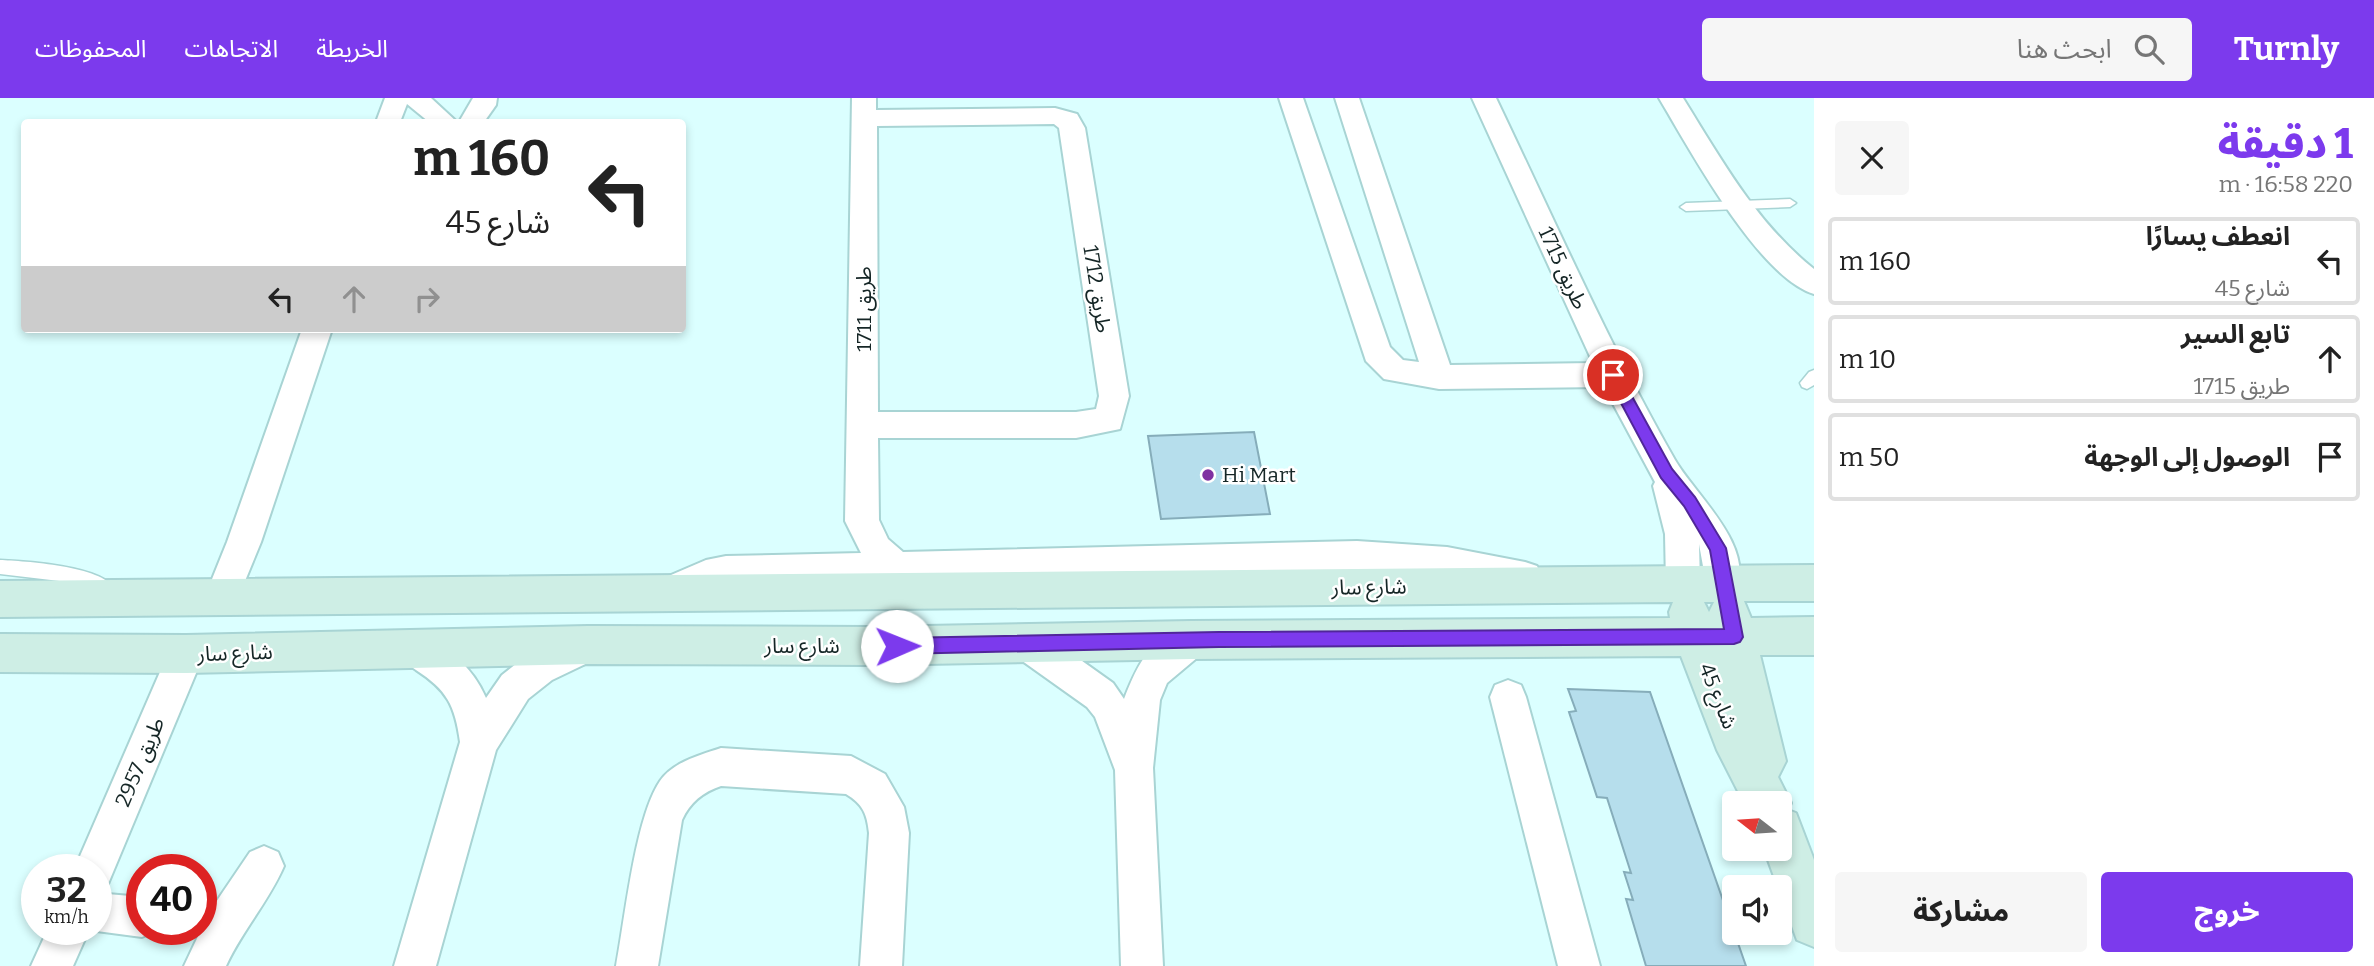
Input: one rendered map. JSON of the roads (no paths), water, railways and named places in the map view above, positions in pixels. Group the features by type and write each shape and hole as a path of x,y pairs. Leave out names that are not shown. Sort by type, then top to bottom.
{"street":[{"path":"475,119 485,98"},
{"path":"1291,98 1377,353 1395,371 1439,377 1613,375"},
{"path":"1347,98 1439,377"},
{"name":"طريق 1715","path":"1484,98 1613,375 1666,473 1709,530 1718,548 1723,583"},
{"path":"1671,98 1737,203 1790,267 1814,284"},
{"path":"401,104 437,119"},
{"name":"طريق 1711","path":"862,521 864,108"},
{"name":"طريق 1712","path":"864,108 1055,116 1068,120 1072,128 1114,396 1108,420 1076,425 864,425"},
{"path":"221,599 244,542 316,333"},
{"name":"طريق 1715","path":"1666,473 1682,534 1682,584"},
{"path":"819,568 845,547 862,521 877,549 896,567"},
{"path":"669,592 706,575 726,571 1387,556 1447,562 1558,584"},
{"name":"شارع 45","path":"1723,583 1714,636 1732,732 1752,777 1762,791"},
{"name":"شارع سار","path":"0,599 1814,583"},
{"name":"شارع 45","path":"1682,584 1714,636"},
{"name":"شارع سار","path":"0,653 186,654 588,645 871,646 1191,640 1814,636"},
{"path":"1142,966 1134,768 1142,700 1146,685 1163,661 1191,640"},
{"path":"1027,643 1100,695 1109,706 1134,768"},
{"path":"415,966 480,743 515,687 539,668 588,645"},
{"path":"411,647 441,665 467,690 477,718 480,743"},
{"name":"طريق 2957","path":"101,854 186,654"},
{"path":"1508,696 1579,966"},
{"path":"637,966 663,820 674,794 695,776 721,766 851,775 872,787 885,807 889,832 881,966"},
{"path":"1792,861 1814,923"},
{"path":"217,918 264,866"},
{"path":"52,966 62,945"},
{"path":"205,966 208,945"}],"lane":[{"path":"1686,207 1790,203"},
{"path":"0,567 36,568 67,574 96,583 121,598"}],"place":[{"name":"Hi Mart","path":"1208,475"}]}
